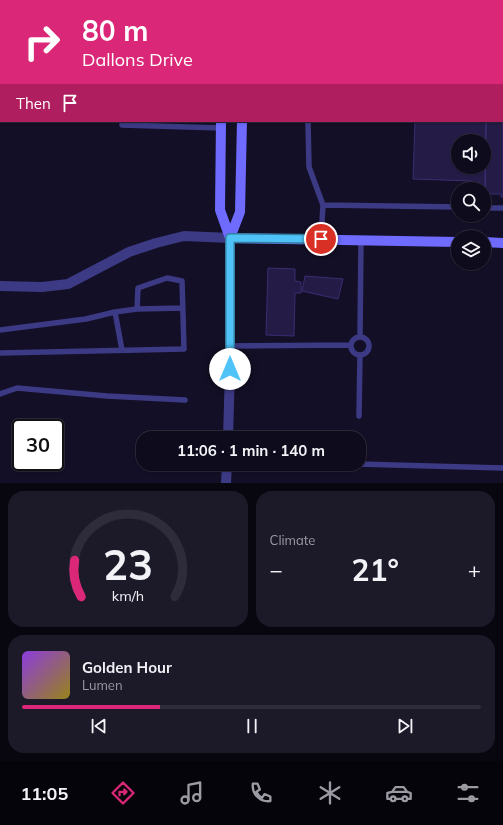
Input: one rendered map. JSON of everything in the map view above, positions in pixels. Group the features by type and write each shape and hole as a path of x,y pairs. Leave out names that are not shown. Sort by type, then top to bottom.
{"street":[{"path":"230,238 240,212 242,122"},
{"path":"221,124 220,210 230,238 228,431"},
{"path":"0,286 42,287 68,284 129,252 184,236 451,242"},
{"path":"491,242 503,242"},
{"path":"226,483 227,471"}],"lane":[{"path":"123,122 122,125 150,123 221,124"},
{"path":"308,122 309,168 322,205 321,239"},
{"path":"322,205 451,207"},
{"path":"491,208 503,208"},
{"path":"360,337 361,240"},
{"path":"0,353 184,349 182,281 167,278 138,288 137,309"},
{"path":"0,330 86,319 115,312 137,309 183,308"},
{"path":"115,312 122,350"},
{"path":"350,346 353,340 360,337"},
{"path":"350,346 354,354 360,355 367,352 369,346 367,341 360,337"},
{"path":"230,346 350,346"},
{"path":"358,416 360,355"},
{"path":"0,394 17,388 106,396 185,400"},
{"path":"366,464 503,468"}],"building":[{"path":"415,122 486,122 486,134 451,134 451,174 485,174 485,182 413,179"},
{"path":"486,122 503,122 503,197 501,197 501,194 491,194 491,182 485,182 485,174 491,174 491,134 486,134"},
{"path":"268,268 295,269 295,281 301,282 301,293 295,293 294,336 266,335"},
{"path":"305,276 343,279 338,299 302,291"}],"route":[{"path":"230,369 230,238 321,239"}]}
